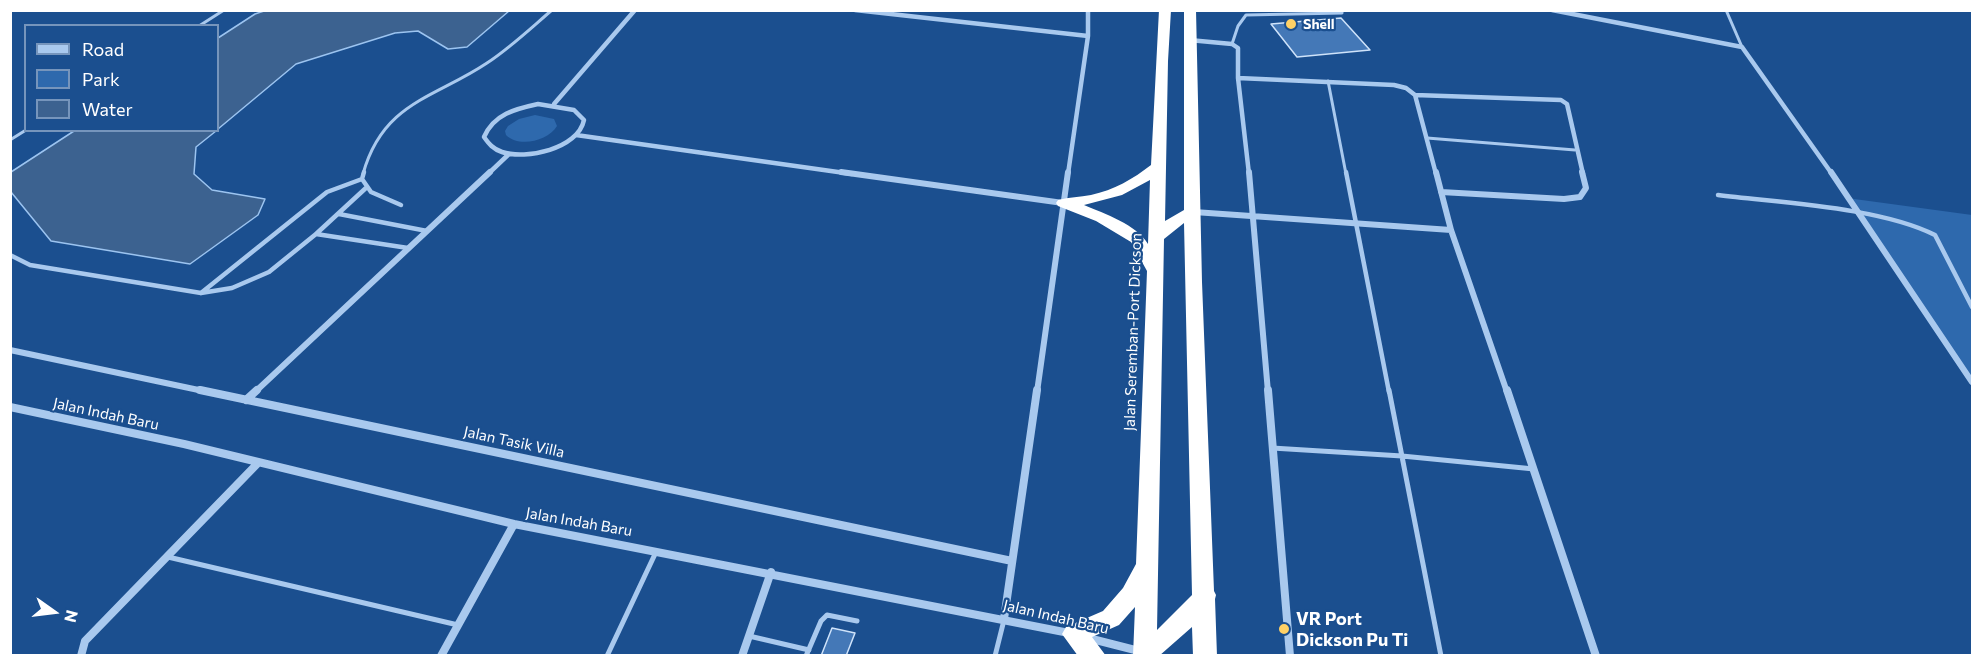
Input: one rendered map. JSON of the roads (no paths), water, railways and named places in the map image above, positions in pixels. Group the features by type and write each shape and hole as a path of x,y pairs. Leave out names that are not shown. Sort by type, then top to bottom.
{"highway":[{"path":"1152,10 1165,16"},
{"path":"1190,10 1192,212 1205,656"},
{"name":"Jalan Seremban-Port Dickson","path":"1146,654 1158,190 1165,16"},
{"path":"1064,203 1104,198 1126,190 1159,166"},
{"path":"1158,190 1168,200 1192,212"},
{"path":"1064,203 1102,218 1137,239 1156,272"},
{"path":"1157,237 1171,224 1192,212"},
{"path":"1094,656 1074,634 1111,618 1131,595 1148,562"},
{"path":"1146,654 1183,623 1205,596"}],"street":[{"path":"554,104 635,10"},
{"path":"855,10 1088,36"},
{"path":"1004,619 1088,36 1088,10"},
{"path":"1552,10 1742,47 1860,213 1972,382"},
{"path":"1189,40 1232,44 1238,48 1238,78 1254,216 1290,656"},
{"path":"1238,78 1394,85 1406,88 1415,95 1561,100 1567,104 1575,150 1586,188 1580,197 1564,199 1441,192"},
{"path":"1415,95 1451,230 1596,656"},
{"path":"538,104 554,104 578,111 582,118 582,126 576,135 553,148 538,152 509,154 495,150 487,144 484,137 486,128 495,120 514,110 538,104"},
{"path":"576,135 1064,203"},
{"path":"246,400 509,154"},
{"path":"1192,212 1451,230"},
{"name":"Jalan Tasik Villa","path":"10,350 1012,561"},
{"name":"Jalan Indah Baru","path":"10,407 184,444 514,524 658,550 1004,619 1074,634 1146,654"},
{"path":"81,656 86,641 258,463"},
{"path":"441,656 514,524"},
{"path":"742,656 771,572"}],"lane":[{"path":"202,24 224,10"},
{"path":"401,205 371,192 362,179 365,161 377,140 403,111 436,89 490,61 552,10"},
{"path":"1232,44 1246,15 1342,13 1342,10"},
{"path":"1726,10 1742,47"},
{"path":"1328,81 1441,656"},
{"path":"10,140 24,131"},
{"path":"1426,138 1575,150"},
{"path":"201,293 327,192 362,179"},
{"path":"10,255 30,265 201,293 232,288 269,272 316,234 367,187"},
{"path":"1718,195 1860,213 1923,229 1935,235 1972,308"},
{"path":"339,214 427,231"},
{"path":"316,234 408,248"},
{"path":"1272,448 1402,456 1534,469"},
{"path":"607,656 658,550"},
{"path":"168,557 458,626"},
{"path":"749,636 808,653 821,621 827,615 857,621"},
{"path":"995,656 1004,619"}],"water":[{"path":"264,10 509,11 467,47 448,49 418,31 395,33 296,64 219,128 219,37"},
{"path":"72,132 215,132 196,147 194,174 212,190 265,199 258,215 190,264 51,241 11,192 11,172"}],"place":[{"name":"Shell","path":"1291,24"},
{"name":"VR Port Dickson Pu Ti","path":"1284,629"}]}
